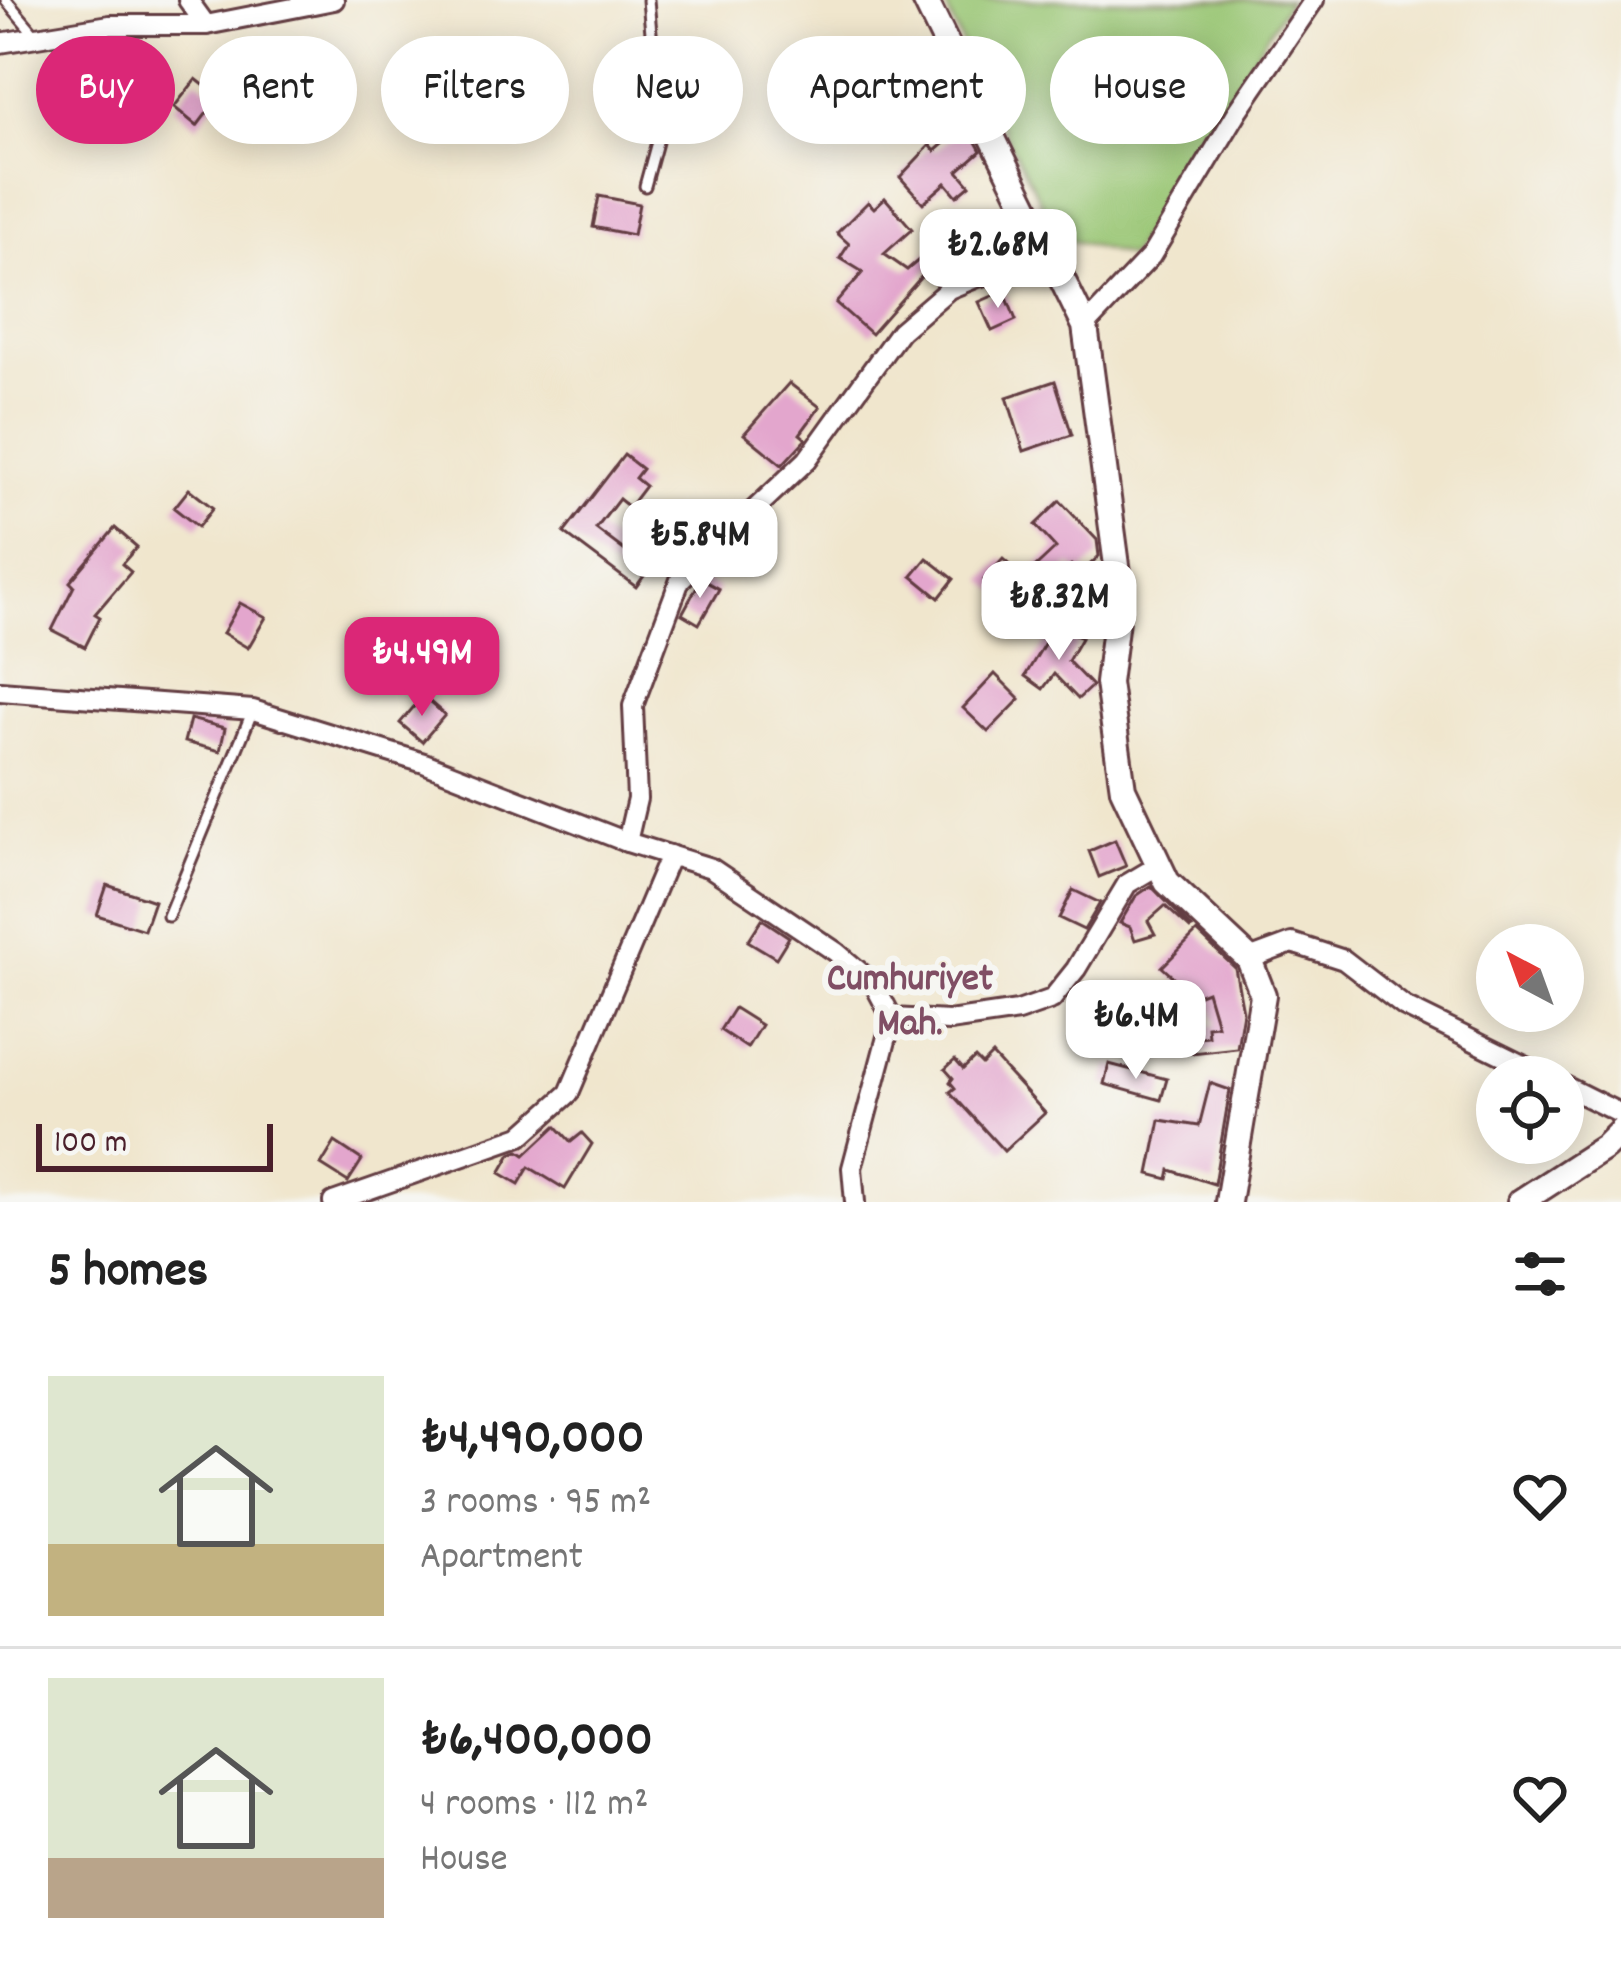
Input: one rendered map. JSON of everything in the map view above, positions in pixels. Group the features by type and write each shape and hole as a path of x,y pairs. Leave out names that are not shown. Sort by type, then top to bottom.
{"street":[{"path":"188,0 206,25"},
{"path":"43,36 110,25 206,25 334,0"},
{"path":"925,0 1085,326 1120,588 1108,683 1123,789 1167,881 1249,959 1263,995 1228,1202"},
{"path":"1085,326 1151,256 1238,111 1314,0"},
{"path":"0,43 36,37"},
{"path":"627,842 637,799 633,706 680,580 807,460 900,331 949,289 1054,258"},
{"path":"0,691 253,710 424,763 627,842 711,868 836,952 874,984 892,1018 852,1168 855,1202"},
{"path":"333,1202 521,1136 569,1093 670,855"},
{"path":"892,1018 949,1021 1018,1011 1052,998 1076,969 1127,884 1159,865"},
{"path":"1249,959 1292,943 1344,960 1405,1007 1504,1056"},
{"path":"1584,1096 1621,1114"},
{"path":"1520,1202 1605,1147 1621,1131"}],"lane":[{"path":"6,0 36,36"},
{"path":"645,186 660,130 648,0"},
{"path":"168,916 253,710"}],"green space":[{"path":"943,0 1289,0 1229,96 1229,36 1050,36 1050,144 1199,144 1129,257 1059,237 1010,144 1026,144 1026,36 959,36"}],"building":[{"path":"196,79 199,81 197,126 175,106"},
{"path":"943,144 977,144 981,151 958,171 970,185 957,196 946,183 923,203 900,177 930,145 935,151"},
{"path":"599,196 639,204 633,235 593,227"},
{"path":"885,198 912,229 884,254 907,270 929,251 935,258 940,255 952,269 939,279 929,268 871,334 836,303 863,272 840,258 849,244 837,233 868,202 874,208"},
{"path":"998,206 1014,239 985,253 969,221"},
{"path":"1004,291 1016,320 992,331 979,302"},
{"path":"1055,381 1072,435 1024,451 1007,397"},
{"path":"789,383 820,407 800,434 806,439 782,465 744,434"},
{"path":"624,455 642,469 635,478 645,486 629,507 619,499 596,529 649,569 636,587 564,533"},
{"path":"189,489 213,508 198,527 174,508"},
{"path":"1060,501 1097,540 1099,556 1080,574 1071,565 1041,594 1025,577 1056,548 1035,525"},
{"path":"115,528 137,547 122,564 131,572 95,614 100,617 85,647 52,630 74,586 70,582"},
{"path":"927,558 954,579 939,598 912,576"},
{"path":"1003,559 1022,576 1003,597 984,580"},
{"path":"701,579 719,589 699,624 682,614"},
{"path":"240,603 266,617 248,648 223,633"},
{"path":"1056,624 1081,638 1068,661 1092,686 1078,699 1054,674 1043,689 1025,676"},
{"path":"995,674 1020,699 988,732 963,708"},
{"path":"423,696 445,715 422,742 400,723"},
{"path":"190,719 225,728 220,751 184,742"},
{"path":"1115,840 1126,866 1099,877 1089,851"},
{"path":"107,885 154,901 144,930 97,915"},
{"path":"1151,886 1192,928 1165,906 1148,921 1155,934 1135,940 1130,927 1120,923 1136,896"},
{"path":"1073,890 1100,903 1084,930 1059,918"},
{"path":"762,919 789,937 776,958 748,941"},
{"path":"1197,932 1235,968 1243,1012 1237,1048 1182,1054 1180,1039 1208,1036 1207,1026 1217,1025 1207,991 1174,1004 1168,990 1182,985 1162,967"},
{"path":"734,1008 761,1025 747,1048 720,1030"},
{"path":"992,1055 1045,1113 1004,1151 950,1092 955,1088 950,1082 953,1078 945,1069 955,1060 963,1069 975,1058 982,1065"},
{"path":"1109,1064 1167,1079 1161,1100 1104,1084"},
{"path":"1210,1083 1230,1090 1214,1184 1170,1170 1168,1179 1149,1174 1160,1120 1199,1126"},
{"path":"556,1126 571,1142 582,1133 592,1144 565,1189 529,1167 519,1184 500,1173 511,1154 525,1155"},
{"path":"335,1142 362,1160 348,1182 321,1165"}],"district":[{"name":"Cumhuriyet Mah.","path":"910,1004"}]}
